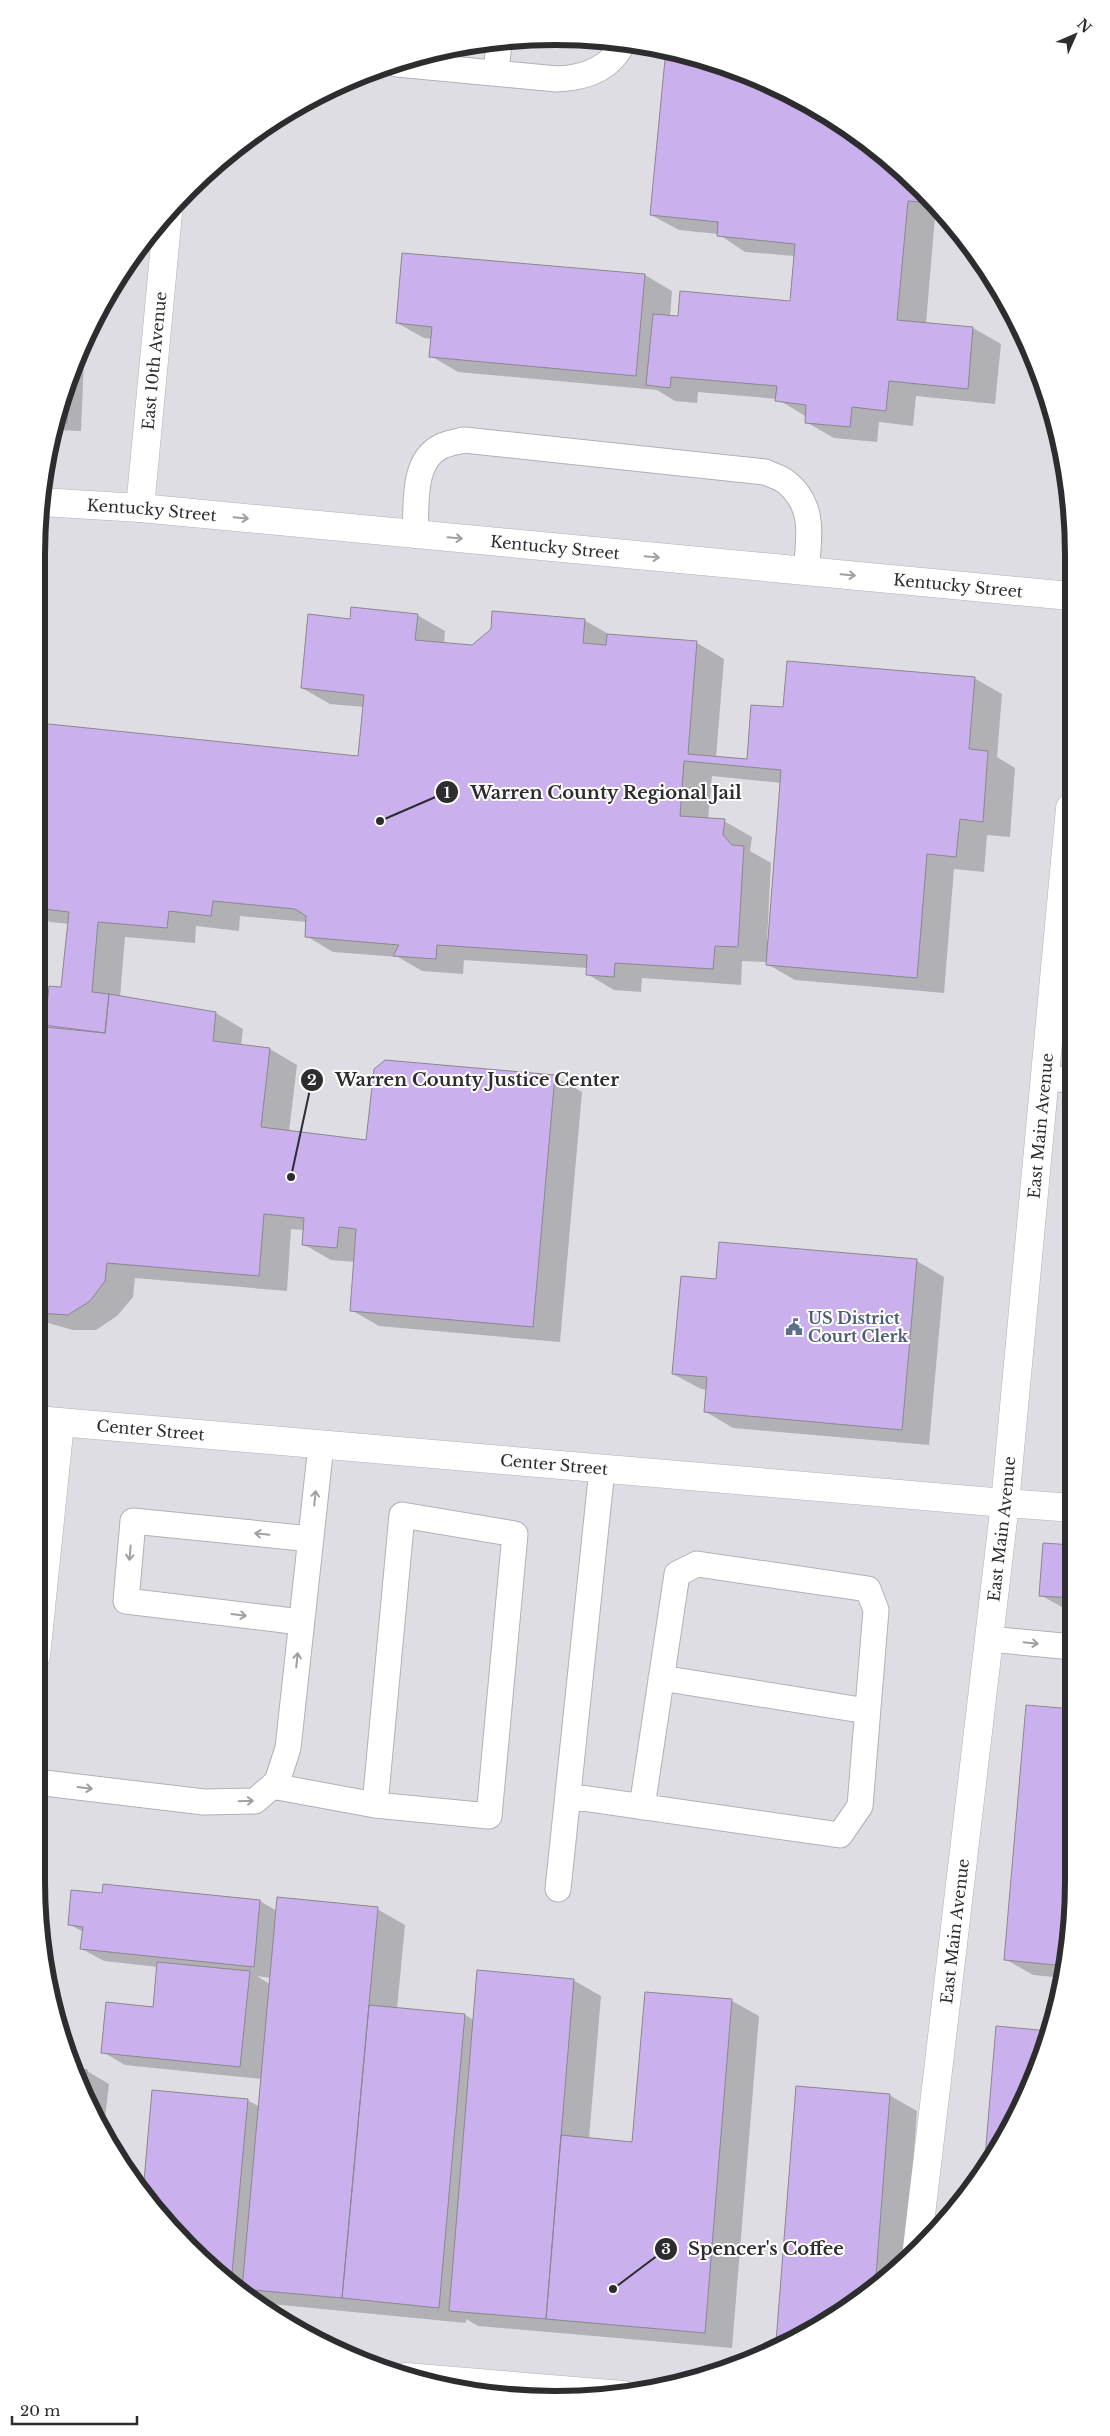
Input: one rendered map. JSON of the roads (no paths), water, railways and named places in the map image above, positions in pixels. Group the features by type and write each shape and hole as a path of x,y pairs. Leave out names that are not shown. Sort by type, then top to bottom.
{"street":[{"name":"East 10th Avenue","path":"140,508 167,225"},
{"name":"Kentucky Street","path":"48,502 140,508 1065,596"},
{"name":"East Main Avenue","path":"918,2240 1005,1503 1058,1079 1065,921"},
{"name":"Center Street","path":"48,1422 1065,1507"},
{"path":"45,1480 48,1422"}],"lane":[{"path":"496,73 498,48"},
{"path":"412,65 557,79 579,78 602,69 618,49"},
{"path":"415,534 418,480 426,461 440,447 464,440 764,472 785,481 802,501 810,521 806,571"},
{"path":"45,1783 204,1802 255,1801 277,1782 288,1748 321,1445"},
{"path":"558,1889 602,1468"},
{"path":"272,1786 375,1805 489,1816 515,1534 402,1515 375,1805"},
{"path":"302,1622 126,1601 133,1521 310,1540"},
{"path":"568,1796 642,1807 840,1835 860,1806 876,1610 868,1588 697,1564 677,1574 642,1807"},
{"path":"989,1639 1065,1646"},
{"path":"662,1678 867,1711"}],"place":[{"name":"Warren County Regional Jail","path":"380,821"},
{"name":"Warren County Justice Center","path":"291,1177"},
{"name":"US District Court Clerk","path":"794,1327"},
{"name":"Spencer's Coffee","path":"613,2289"}]}
